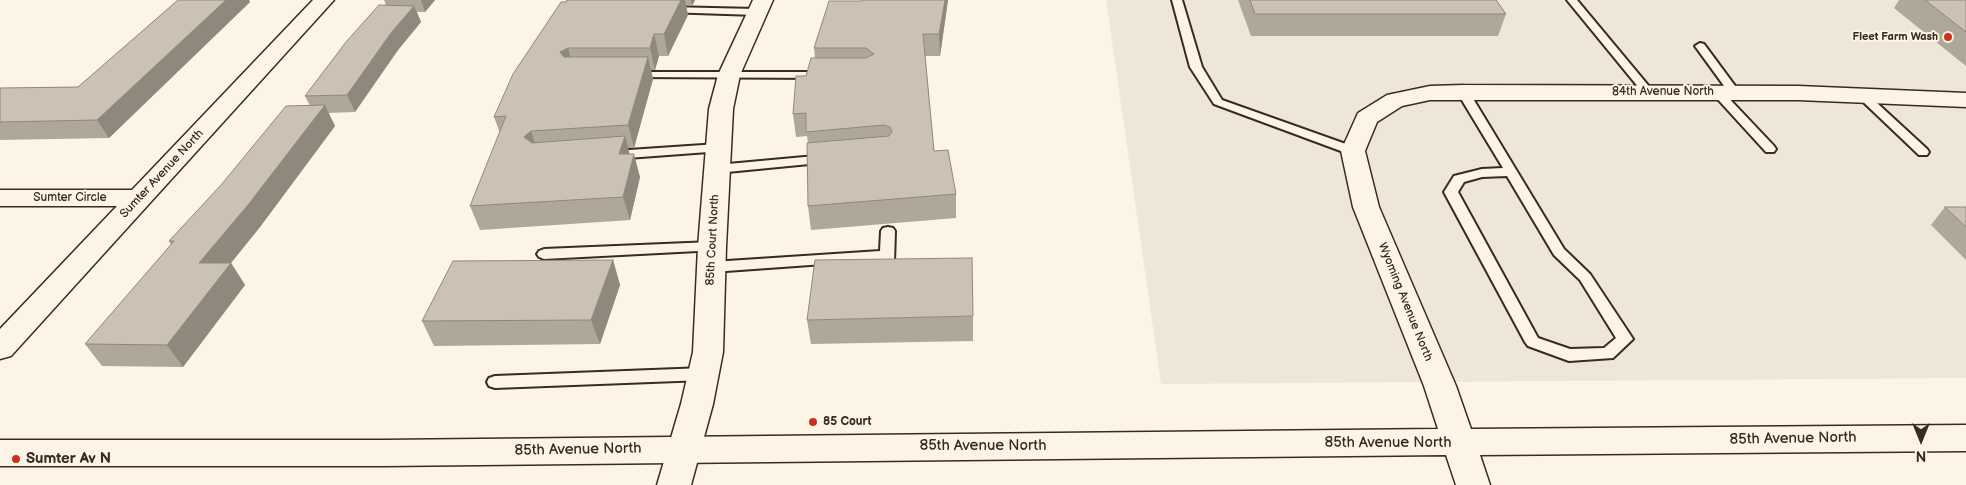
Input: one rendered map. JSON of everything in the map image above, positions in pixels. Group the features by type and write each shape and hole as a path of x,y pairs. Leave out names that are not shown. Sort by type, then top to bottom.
{"street":[{"name":"Sumter Avenue North","path":"0,348 324,0"},
{"name":"85th Court North","path":"674,485 704,374 708,352 722,109 729,75 760,6"},
{"name":"84th Avenue North","path":"1353,151 1366,118 1395,100 1430,94 1463,92 1725,92 1861,94 1966,100"},
{"name":"Wyoming Avenue North","path":"1353,151 1366,207 1440,386 1473,485"},
{"name":"Sumter Circle","path":"0,198 140,198"},
{"name":"85th Avenue North","path":"0,453 384,453 1966,438"}],"lane":[{"path":"1177,0 1196,67 1218,102 1353,151"},
{"path":"1572,0 1648,92"},
{"path":"662,10 760,6"},
{"path":"1700,46 1725,92 1770,149"},
{"path":"622,75 838,75"},
{"path":"1463,92 1511,172 1559,252 1585,277 1624,339 1608,354 1569,355 1533,342 1451,192 1459,178 1482,173 1511,172"},
{"path":"1861,94 1923,152"},
{"path":"598,156 839,158"},
{"path":"886,278 888,231"},
{"path":"544,254 712,257 887,255"},
{"path":"496,382 704,374"}],"shaded area":[{"path":"1106,0 1966,0 1966,378 1161,384"}],"building":[{"path":"178,0 226,0 97,120 0,122 0,88 78,87"},
{"path":"567,0 681,0 664,34 654,34 650,48 568,48 560,52 564,57 648,57 628,125 531,131 524,137 532,143 625,136 619,154 634,154 623,197 470,206 506,116 494,117 513,74 561,2 566,2"},
{"path":"945,0 939,34 923,34 934,151 948,150 956,194 808,206 807,143 889,136 892,132 890,127 884,125 806,132 806,113 793,114 796,76 806,76 811,58 866,58 874,54 866,48 814,48 829,1"},
{"path":"1250,0 1496,0 1506,14 1255,14"},
{"path":"1925,0 1966,0 1966,32"},
{"path":"379,5 414,6 391,33 347,95 305,96 346,42"},
{"path":"325,105 248,205 199,263 231,263 167,345 85,344 174,241 169,241 221,185 286,106"},
{"path":"1945,207 1966,207 1966,227"},
{"path":"972,258 973,316 807,320 815,260"},
{"path":"613,260 591,320 422,321 453,261"}],"place":[{"name":"Fleet Farm Wash","path":"1948,37"},
{"name":"85 Court","path":"813,422"},
{"name":"Sumter Av N","path":"16,459"}]}
